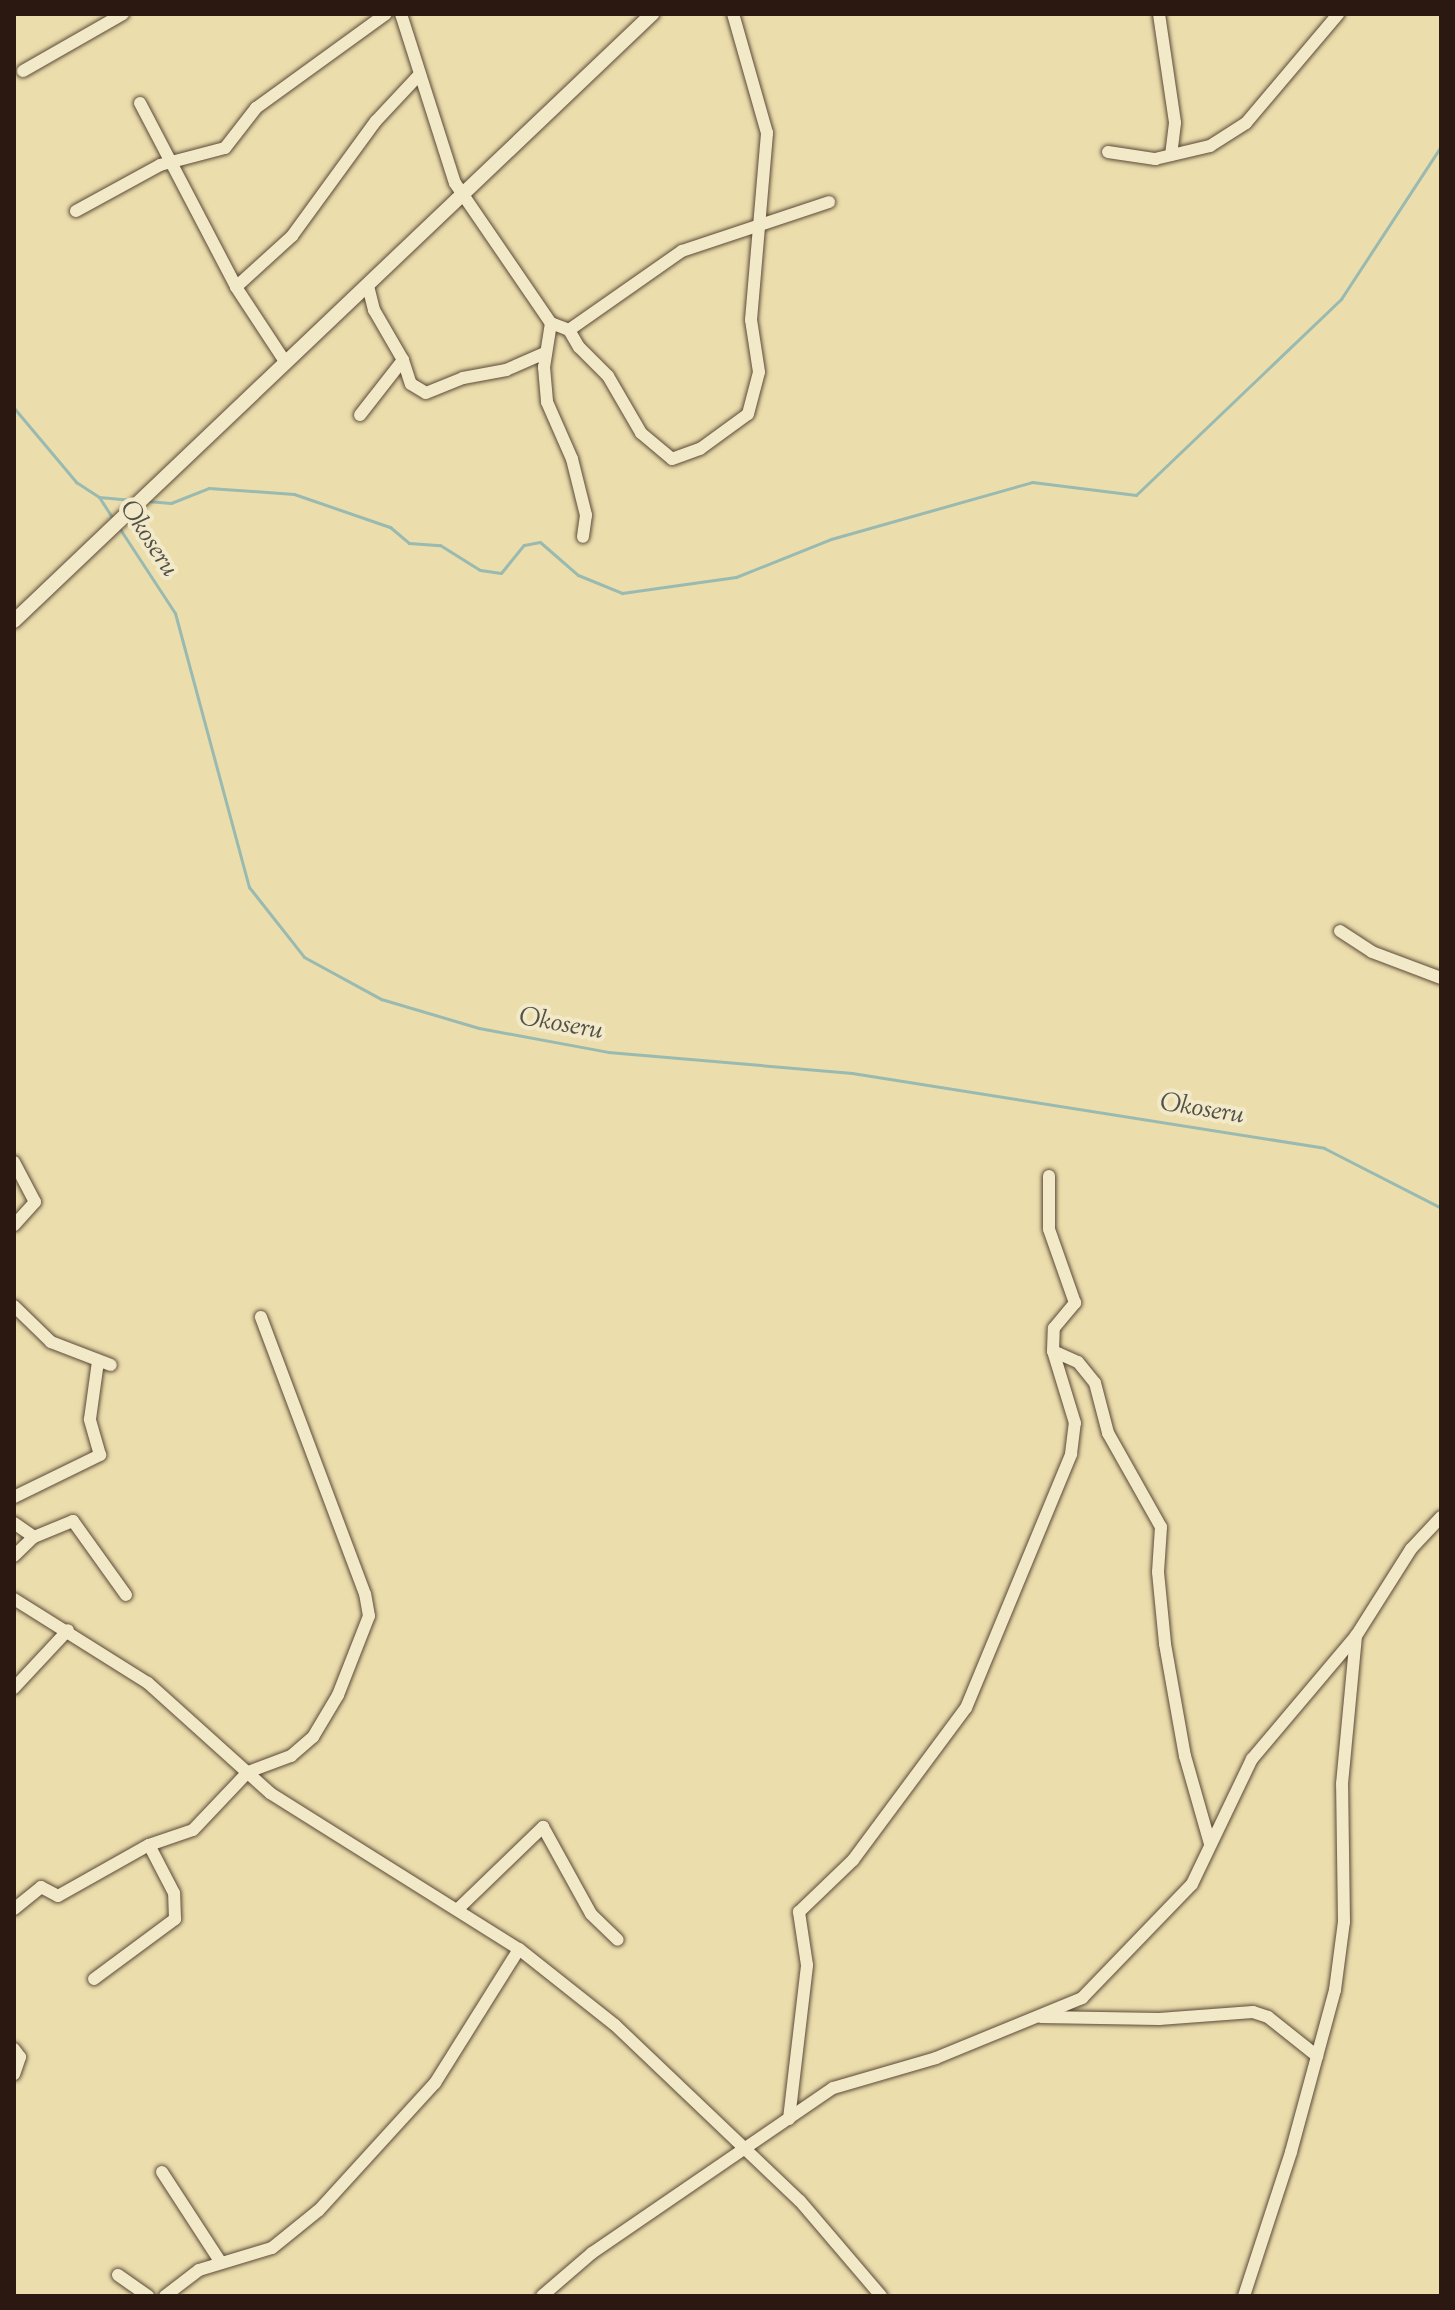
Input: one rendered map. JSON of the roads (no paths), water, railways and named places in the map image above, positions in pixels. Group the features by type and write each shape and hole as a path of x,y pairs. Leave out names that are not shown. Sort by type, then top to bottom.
{"street":[{"path":"23,71 123,14"},
{"path":"76,211 170,163 225,148 256,108 386,14"},
{"path":"401,14 463,196 551,323 569,330 661,454 677,459 700,449 748,414 754,403 759,372 751,320 767,133 733,14"},
{"path":"14,621 652,14"},
{"path":"1159,14 1175,123 1171,155"},
{"path":"1108,152 1155,159 1210,146 1246,123 1338,14"},
{"path":"236,287 292,236 376,121 420,74"},
{"path":"140,103 236,287 286,363"},
{"path":"569,330 682,251 829,202"},
{"path":"368,286 374,310 403,360 411,384 426,393 463,378 506,370 545,353"},
{"path":"551,323 545,353 547,402 572,459 586,515 583,537"},
{"path":"360,415 403,360"},
{"path":"1340,931 1372,952 1441,978"},
{"path":"14,1162 35,1202 14,1225"},
{"path":"789,2119 807,1965 799,1912 853,1860 966,1708 1071,1454 1075,1423 1053,1351 1054,1328 1075,1303 1049,1229 1049,1176"},
{"path":"14,1306 51,1342 111,1365"},
{"path":"14,1909 41,1887 58,1896 149,1845 193,1830 248,1772 291,1756 313,1737 338,1695 369,1616 261,1317"},
{"path":"1053,1351 1078,1362 1095,1383 1108,1433 1161,1527 1158,1572 1165,1644 1185,1756 1210,1844"},
{"path":"14,1497 100,1455 90,1419 98,1361"},
{"path":"542,2296 592,2253 833,2088 936,2058 1082,1998 1136,1936 1192,1884 1252,1759 1356,1636 1411,1549 1441,1517"},
{"path":"14,1556 34,1537 73,1521 126,1595"},
{"path":"14,1523 34,1537"},
{"path":"14,1599 68,1630 148,1683 293,1808 459,1908 519,1949 655,2059 800,2201 881,2296"},
{"path":"14,1688 68,1630"},
{"path":"1244,2296 1335,1990 1344,1922 1342,1784 1356,1636"},
{"path":"459,1908 543,1827 591,1914 618,1940"},
{"path":"94,1979 175,1919 174,1893 149,1845"},
{"path":"118,2275 148,2296 166,2296 199,2270 272,2248 341,2187 435,2083 519,1949"},
{"path":"1034,2016 1159,2019 1253,2012 1268,2017 1317,2056"},
{"path":"14,2049 20,2057 14,2074"},
{"path":"162,2172 221,2263"}],"waterway":[{"path":"147,501 171,503 209,488 294,494 390,527 409,543 440,545 480,570 501,573 524,545 540,542 578,575 622,593 736,577 831,539 1032,482 1136,495 1341,299 1441,146"},
{"name":"Okoseru","path":"14,408 76,482 99,497 114,520"},
{"path":"99,497 135,500"},
{"name":"Okoseru","path":"118,526 175,613 249,887 304,957 381,999 479,1028 608,1052 852,1073 1324,1148 1441,1208"}]}
